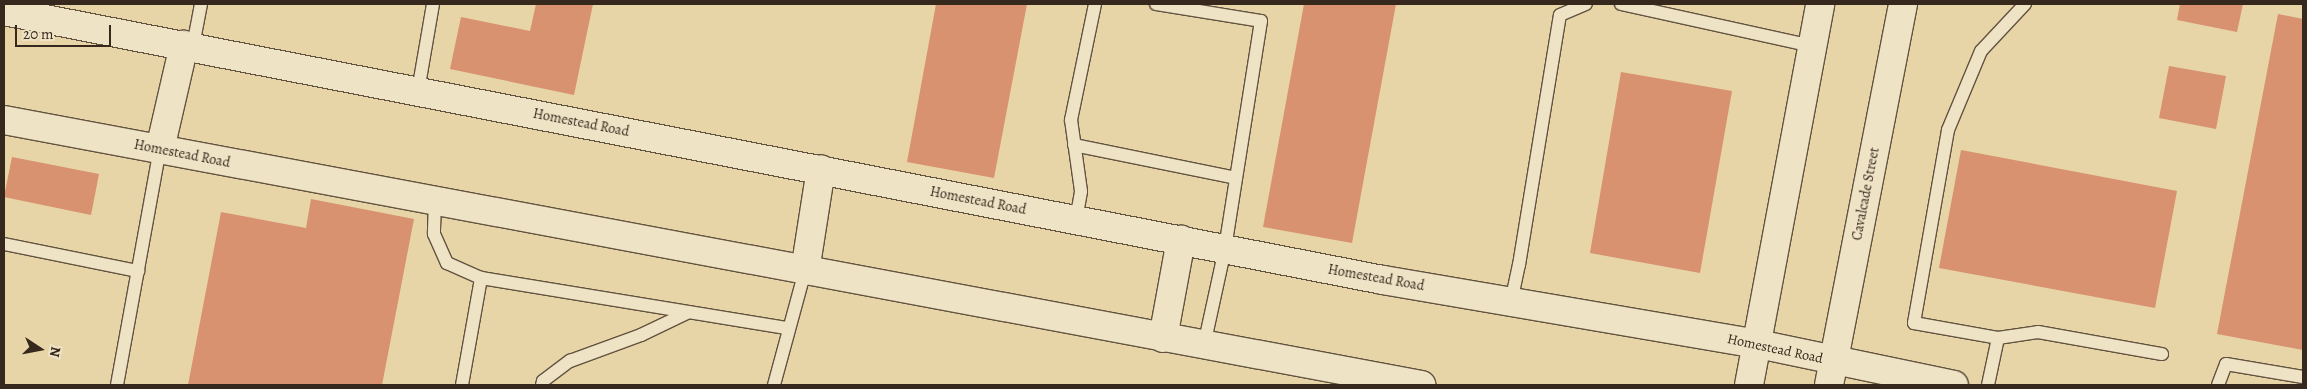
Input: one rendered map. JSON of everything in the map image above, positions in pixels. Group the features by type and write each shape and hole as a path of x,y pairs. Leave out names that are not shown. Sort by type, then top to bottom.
{"main road":[{"path":"1750,385 1820,4"},
{"name":"Cavalcade Street","path":"1831,373 1903,4"},
{"name":"Homestead Road","path":"4,10 1383,280 1758,344 1831,373 1954,385"},
{"path":"160,149 189,46"},
{"name":"Homestead Road","path":"4,120 1413,385"},
{"path":"805,270 821,169"},
{"path":"1163,338 1182,240"}],"lane":[{"path":"189,46 201,4"},
{"path":"418,91 433,4"},
{"path":"1076,220 1081,191 1071,120 1095,4"},
{"path":"1156,4 1261,21 1225,249 1204,345"},
{"path":"1511,302 1519,265 1560,15 1586,4"},
{"path":"1621,4 1812,46"},
{"path":"2025,4 1981,51 1948,130 1914,323 1998,338 2038,332 2162,354"},
{"path":"1074,145 1236,178"},
{"path":"117,385 160,149"},
{"path":"435,201 434,234 447,263 481,278 788,328"},
{"path":"4,244 138,271"},
{"path":"774,385 805,270"},
{"path":"462,385 481,278"},
{"path":"542,385 543,381 570,361 641,335 689,312"},
{"path":"1988,385 1998,338"},
{"path":"2218,385 2226,364 2303,377"}],"building":[{"path":"536,4 593,4 574,95 450,69 461,17 530,31"},
{"path":"936,4 1027,4 994,178 907,162"},
{"path":"1304,4 1396,4 1352,243 1263,227"},
{"path":"2180,4 2243,4 2237,32 2177,20"},
{"path":"2278,14 2303,19 2303,350 2217,334"},
{"path":"2169,66 2226,76 2216,129 2159,118"},
{"path":"1621,72 1732,91 1700,273 1590,253"},
{"path":"1961,150 2177,191 2155,308 1939,268"},
{"path":"12,157 99,174 91,215 4,197"},
{"path":"311,199 414,219 382,385 188,385 221,212 306,228"}]}
